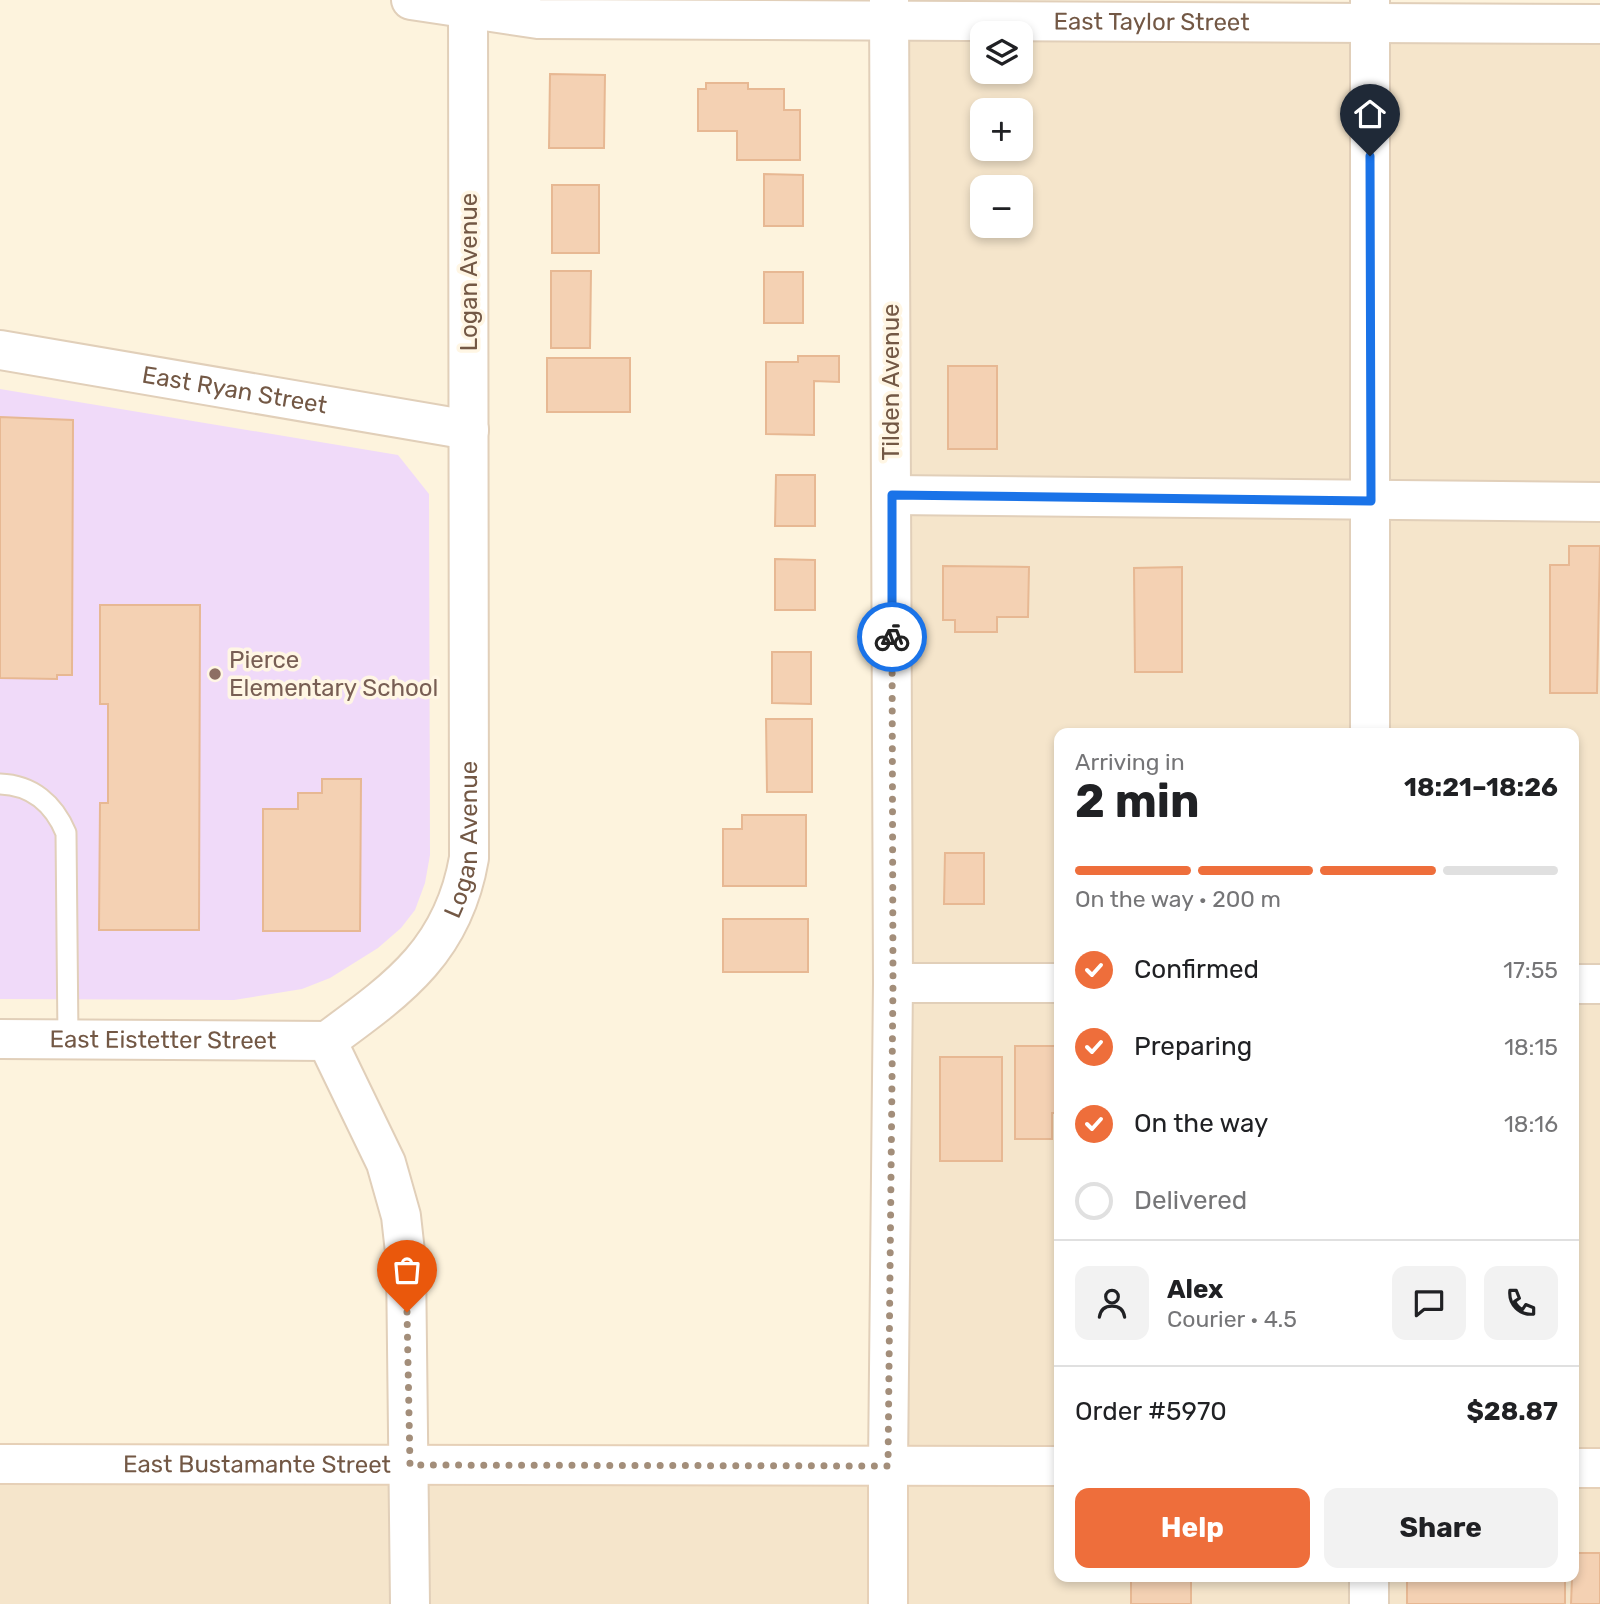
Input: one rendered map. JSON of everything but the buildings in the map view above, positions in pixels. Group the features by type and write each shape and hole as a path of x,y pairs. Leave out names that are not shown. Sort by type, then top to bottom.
{"street":[{"name":"East Taylor Street","path":"411,0 468,5 538,19 889,10 1370,12 1600,24"},
{"name":"Logan Avenue","path":"327,1041 384,999 409,975 450,923 463,893 469,858 468,5"},
{"name":"Tilden Avenue","path":"888,1604 893,983 889,10"},
{"path":"1370,12 1370,728"},
{"name":"East Ryan Street","path":"0,350 469,430"},
{"path":"892,495 1600,502"},
{"path":"893,983 1054,983"},
{"path":"1579,984 1600,984"},
{"name":"East Eistetter Street","path":"0,1039 327,1041"},
{"path":"327,1041 386,1163 401,1216 406,1261 410,1604"},
{"name":"East Bustamante Street","path":"0,1464 1054,1466"},
{"path":"1579,1468 1600,1468"},
{"path":"1369,1582 1369,1604"}],"lane":[{"path":"0,784 20,786 40,797 56,813 66,833 68,1039"}],"shaded area":[{"path":"889,19 1600,24 1600,1604 0,1604 0,1464 888,1466"},
{"name":"Pierce Elementary School","path":"0,389 398,455 429,494 430,855 425,883 415,910 401,928 378,948 330,978 302,989 234,1000 0,999"}],"way so far":[{"path":"407,1312 410,1465 888,1466 893,983 892,637"}],"place":[{"name":"Pierce Elementary School","path":"215,674"}],"route":[{"path":"892,637 892,495 1371,501 1370,156"}]}
